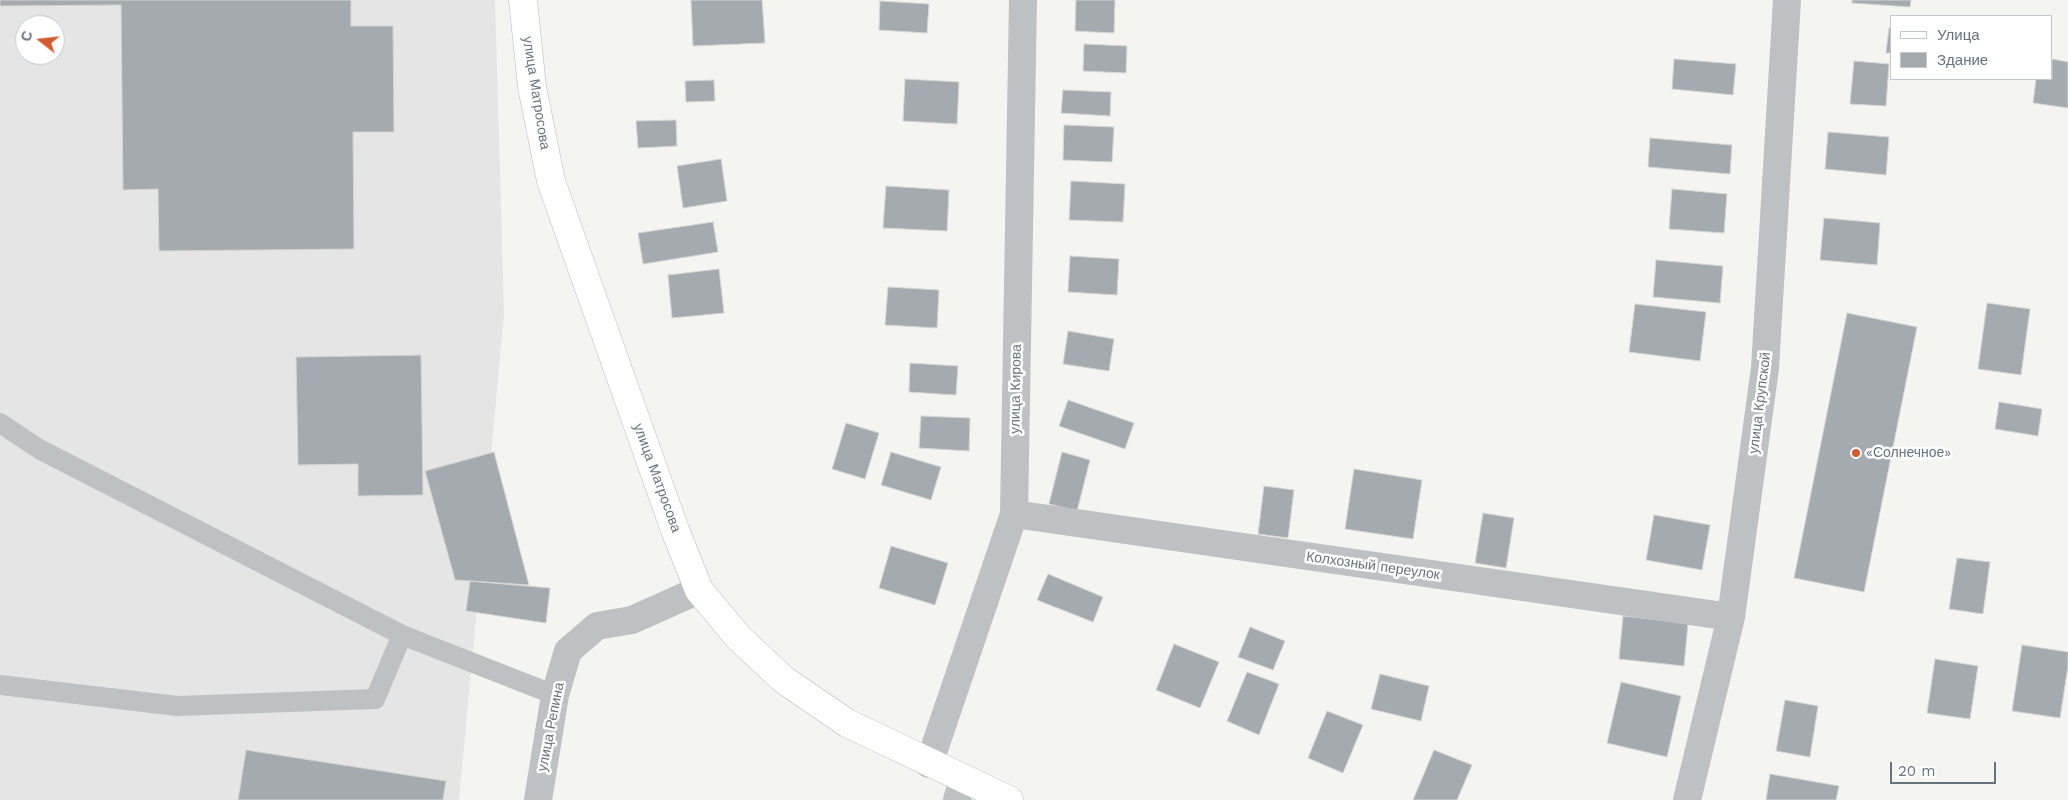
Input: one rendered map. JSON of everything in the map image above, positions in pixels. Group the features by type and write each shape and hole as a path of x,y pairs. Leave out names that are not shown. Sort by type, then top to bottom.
{"main road":[{"name":"улица Матросова","path":"523,0 532,87 552,181 675,530 699,590 738,637 784,680 847,724 930,764 960,789 1009,800"}],"street":[{"name":"улица Кирова","path":"930,764 1014,514 1023,0"},
{"name":"улица Крупской","path":"1687,800 1731,617 1765,368 1787,0"},
{"name":"Колхозный переулок","path":"1014,514 1731,617"},
{"name":"улица Репина","path":"538,800 555,696 568,651 597,626 632,620 699,590"}],"lane":[{"path":"0,423 39,449 402,636 555,696"},
{"path":"0,686 177,706 375,699 402,636"}],"shaded area":[{"path":"0,0 495,0 504,314 459,800 0,800"}],"building":[{"path":"0,0 351,0 351,26 393,26 394,132 353,132 354,249 159,251 158,189 123,190 121,5 0,6"},
{"path":"691,0 762,0 765,43 693,46"},
{"path":"1076,0 1115,0 1114,33 1075,31"},
{"path":"1852,0 1911,0 1910,7 1852,3"},
{"path":"880,1 929,4 927,33 879,30"},
{"path":"1889,28 1890,28 1890,53 1886,53"},
{"path":"1084,44 1127,46 1126,73 1083,71"},
{"path":"1674,59 1736,64 1733,95 1672,89"},
{"path":"2053,59 2068,62 2068,108 2033,103 2036,80 2053,80"},
{"path":"1854,61 1889,64 1886,106 1850,104"},
{"path":"905,79 959,82 957,124 903,121"},
{"path":"714,80 715,101 686,102 685,81"},
{"path":"1063,90 1111,92 1110,116 1061,113"},
{"path":"676,120 677,146 638,148 636,121"},
{"path":"1064,125 1114,127 1112,162 1063,160"},
{"path":"1828,132 1889,137 1886,175 1825,169"},
{"path":"1650,138 1732,145 1730,174 1648,167"},
{"path":"721,159 727,201 683,208 677,166"},
{"path":"1071,181 1125,184 1123,222 1069,220"},
{"path":"886,186 949,190 947,231 883,228"},
{"path":"1672,189 1727,194 1724,233 1669,229"},
{"path":"1824,218 1880,223 1877,265 1820,260"},
{"path":"713,222 718,252 643,264 638,233"},
{"path":"1070,256 1119,259 1117,295 1068,292"},
{"path":"1656,260 1723,266 1720,303 1653,297"},
{"path":"719,269 724,313 672,318 668,275"},
{"path":"888,287 939,290 937,328 885,325"},
{"path":"1987,303 2030,309 2021,375 1978,369"},
{"path":"1635,304 1706,312 1700,361 1629,352"},
{"name":"«Солнечное»","path":"1847,313 1917,327 1864,592 1794,578"},
{"path":"1068,331 1114,339 1109,371 1063,364"},
{"path":"421,355 423,495 358,496 358,464 298,465 296,357"},
{"path":"910,363 958,366 956,395 909,392"},
{"path":"1068,400 1134,423 1125,449 1059,426"},
{"path":"1999,402 2042,409 2038,436 1995,429"},
{"path":"921,416 970,418 969,451 919,448"},
{"path":"846,423 879,433 865,479 832,469"},
{"path":"494,452 529,585 455,580 425,471"},
{"path":"891,452 941,467 931,500 881,485"},
{"path":"1062,452 1090,460 1077,511 1049,504"},
{"path":"1354,469 1422,480 1413,539 1345,529"},
{"path":"1264,486 1294,490 1288,538 1258,534"},
{"path":"1483,513 1514,518 1506,568 1475,563"},
{"path":"1654,515 1710,525 1702,570 1646,560"},
{"path":"891,546 948,563 935,605 879,588"},
{"path":"1957,558 1990,562 1983,614 1949,609"},
{"path":"1048,574 1103,597 1093,622 1037,600"},
{"path":"470,581 550,588 546,623 466,611"},
{"path":"1623,616 1688,623 1684,666 1619,659"},
{"path":"1250,627 1285,641 1273,670 1238,657"},
{"path":"1174,644 1219,662 1200,708 1156,690"},
{"path":"2022,645 2068,652 2068,666 2060,718 2012,711"},
{"path":"1935,659 1978,666 1970,719 1927,713"},
{"path":"1247,672 1279,684 1259,735 1227,721"},
{"path":"1380,674 1429,686 1421,721 1371,709"},
{"path":"1621,682 1681,696 1667,757 1607,743"},
{"path":"1785,700 1818,706 1810,757 1776,751"},
{"path":"1327,711 1363,725 1343,773 1308,758"},
{"path":"246,750 446,781 443,800 238,800"},
{"path":"1434,750 1472,765 1457,800 1413,800"},
{"path":"1770,774 1839,786 1836,800 1766,800"}],"place":[{"name":"«Солнечное»","path":"1856,453"}]}
